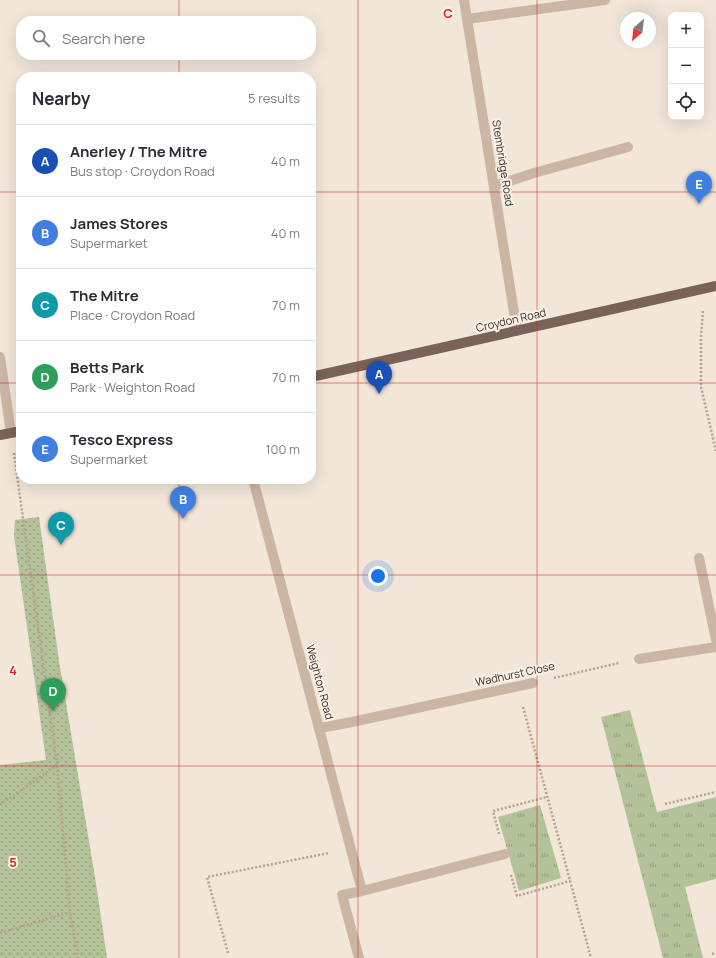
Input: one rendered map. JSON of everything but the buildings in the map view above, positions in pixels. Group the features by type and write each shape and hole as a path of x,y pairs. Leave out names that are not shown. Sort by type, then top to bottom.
{"main road":[{"name":"Croydon Road","path":"316,376 716,286"},
{"path":"0,435 16,432"}],"street":[{"name":"Stembridge Road","path":"464,0 517,331"},
{"path":"467,19 605,0"},
{"path":"494,186 534,173 628,147"},
{"path":"0,358 16,432"},
{"name":"Weighton Road","path":"254,484 352,848 362,891"},
{"path":"699,558 716,640"},
{"path":"639,659 716,647"},
{"name":"Wadhurst Close","path":"320,728 533,683"},
{"path":"358,958 342,895 505,854"}],"path":[{"path":"704,289 700,387 716,451"},
{"path":"22,484 57,765 70,912 78,958"},
{"name":"Wadhurst Close","path":"533,683 639,659"},
{"path":"518,686 591,958"},
{"path":"0,806 57,765"},
{"path":"665,804 716,792"},
{"path":"228,953 207,877 352,848"},
{"path":"0,933 70,912"},
{"path":"712,954 716,953"}],"green space":[{"path":"39,517 59,661 107,958 0,958 0,765 46,760 14,536 15,520"},
{"path":"630,710 657,812 716,797 716,879 685,887 703,958 663,958 601,717"},
{"path":"540,805 561,878 519,891 498,817"}],"place":[{"name":"Tesco Express","path":"699,204"},
{"name":"Anerley / The Mitre","path":"379,394"},
{"name":"James Stores","path":"183,519"},
{"name":"The Mitre","path":"61,545"},
{"name":"Betts Park","path":"53,711"}]}
